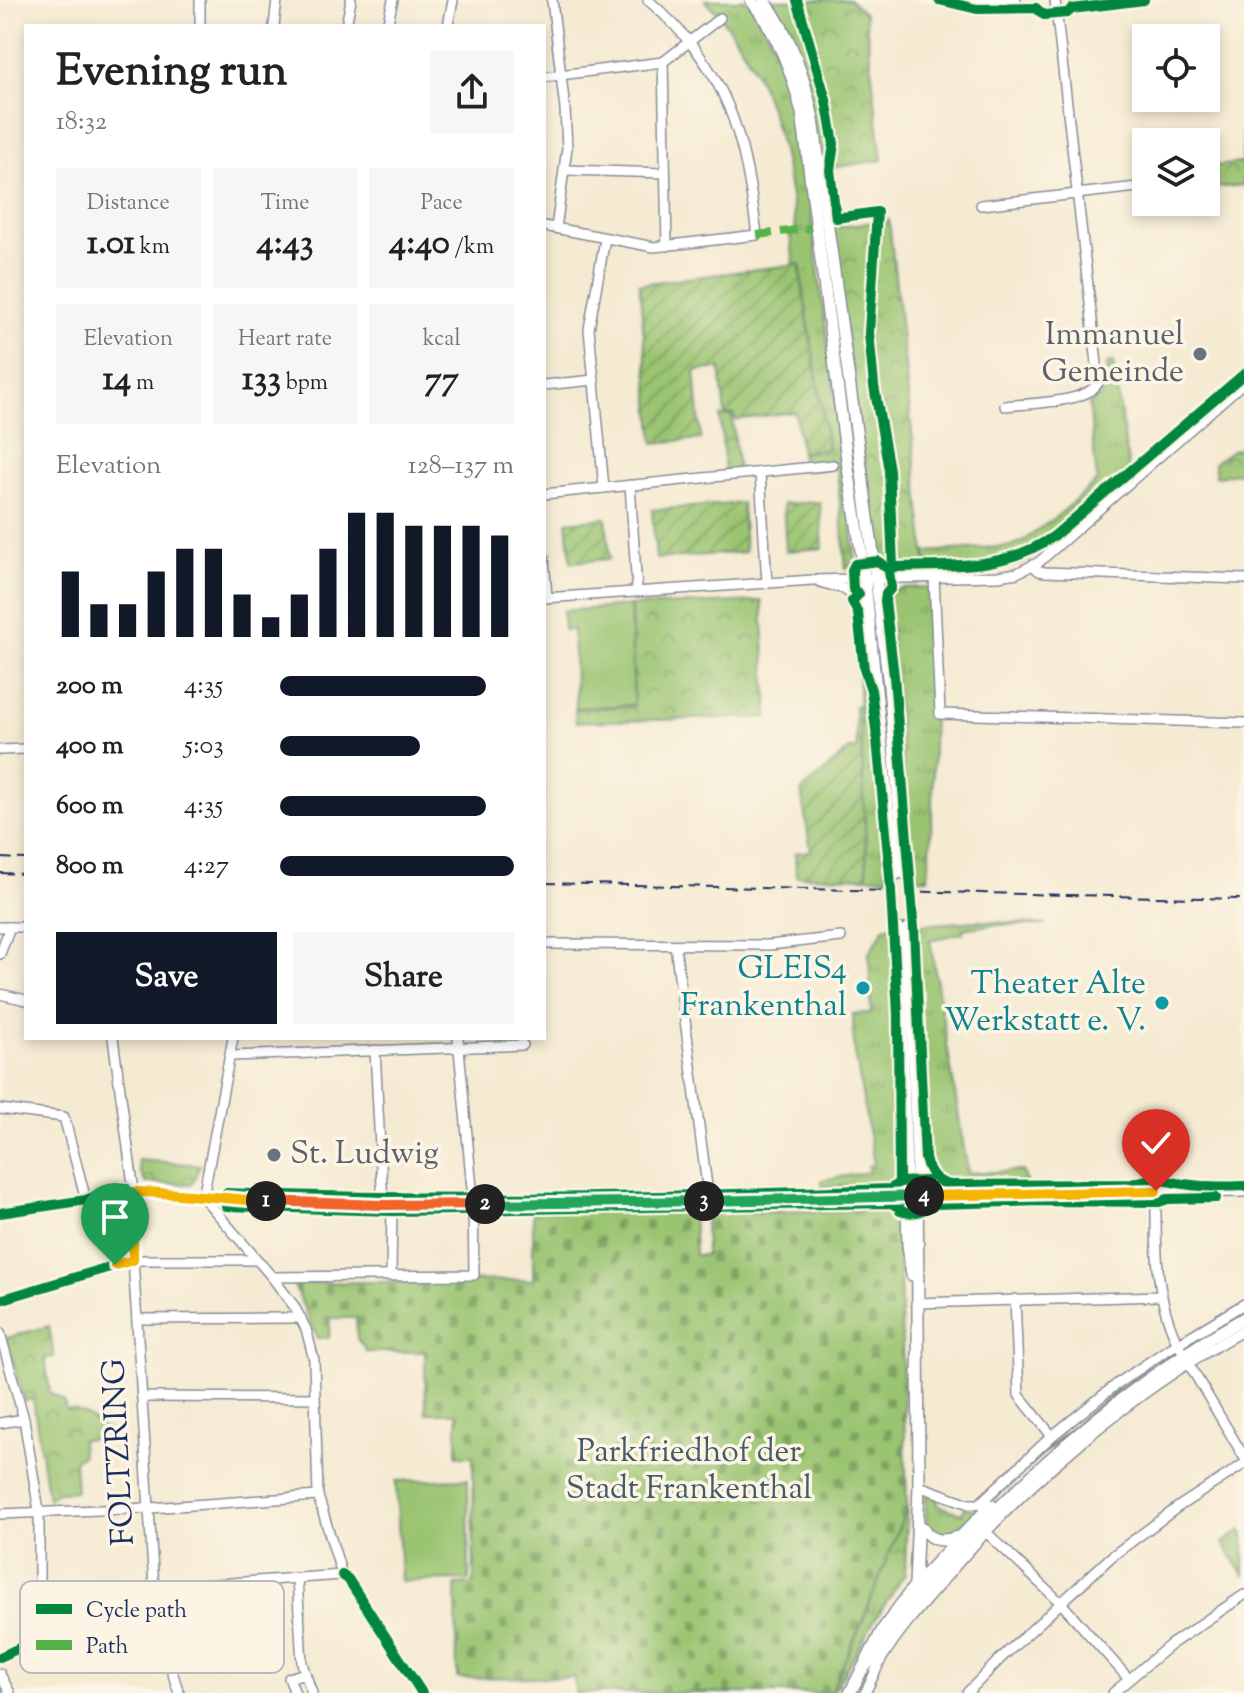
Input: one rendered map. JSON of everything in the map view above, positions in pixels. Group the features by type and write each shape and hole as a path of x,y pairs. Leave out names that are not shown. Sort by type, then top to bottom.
{"main road":[{"path":"751,0 785,56 802,113 870,580 889,686 900,874 877,695 870,580 811,109 790,43 764,0"},
{"path":"912,1196 917,1151 904,928 912,1196 916,1303 918,1589"},
{"path":"917,1151 931,1181 938,1188 959,1196"},
{"path":"912,1196 1244,1191"},
{"path":"850,1693 918,1589 1074,1429 1118,1395 1244,1318"},
{"path":"918,1492 924,1573 918,1589"},
{"path":"924,1573 959,1537 982,1524"},
{"path":"923,1528 931,1538 939,1541 959,1537"}],"street":[{"path":"200,0 200,24"},
{"path":"274,24 277,0"},
{"path":"346,24 351,0"},
{"path":"387,24 393,0"},
{"path":"448,24 453,0"},
{"path":"552,0 567,130 566,170 556,228"},
{"path":"546,226 638,246 667,246 757,235 750,179 733,116 715,78 689,42 648,0"},
{"path":"970,0 1016,0"},
{"path":"1005,406 1081,397 1096,388 1099,381 1055,0"},
{"path":"546,77 663,62 720,18"},
{"path":"663,62 667,246"},
{"path":"566,170 665,173"},
{"path":"981,205 1132,188"},
{"path":"604,488 589,329 605,239"},
{"path":"546,385 594,380"},
{"path":"546,598 813,580 1008,575 1033,565 1244,382"},
{"path":"546,494 833,465"},
{"path":"760,473 767,583"},
{"path":"630,485 637,590"},
{"path":"1033,565 1045,572 1244,579"},
{"path":"934,577 940,714 1244,723"},
{"path":"813,580 844,589 860,605 877,695"},
{"path":"0,750 24,749"},
{"path":"0,954 5,927"},
{"path":"546,944 769,945 841,937"},
{"path":"675,945 709,1201"},
{"path":"0,994 24,1000"},
{"name":"FOLTZRING","path":"113,1040 134,1192 133,1260 154,1581"},
{"path":"233,1040 203,1197 272,1277 301,1318 314,1360 318,1496 342,1575"},
{"path":"230,1056 375,1050 459,1042 523,1045"},
{"path":"272,1277 474,1275 473,1204 459,1042"},
{"path":"375,1050 391,1276"},
{"path":"0,1109 64,1117 86,1200"},
{"path":"0,1213 86,1200 125,1188 134,1192 187,1193 241,1200 388,1205 912,1196"},
{"path":"1156,1191 1157,1265 1161,1296 1183,1354 1244,1457"},
{"path":"103,1193 115,1265"},
{"path":"232,1229 230,1212 232,1206 241,1200"},
{"path":"0,1300 133,1260 257,1260"},
{"path":"916,1303 1161,1296"},
{"path":"1015,1299 1017,1390 1020,1399 1052,1436"},
{"path":"865,1693 882,1660 982,1524 1022,1495 1244,1304"},
{"path":"137,1319 301,1318"},
{"path":"918,1492 972,1505 982,1502 1052,1436 1117,1384 1244,1330"},
{"path":"0,1333 24,1419 39,1511 39,1581"},
{"path":"143,1397 314,1398"},
{"path":"0,1423 24,1419"},
{"path":"967,1693 1111,1557 1178,1507 1244,1464"},
{"path":"0,1514 150,1508 318,1496"},
{"path":"982,1524 1061,1603 1128,1678"},
{"path":"249,1581 342,1575 348,1579 422,1693"},
{"path":"297,1578 302,1663 312,1693"},
{"path":"1113,1693 1170,1645 1244,1595"},
{"name":"FOLTZRING","path":"0,1657 20,1648"},
{"path":"172,1673 179,1693"},
{"path":"295,1693 289,1678 305,1673"},
{"path":"0,1674 10,1693"}],"green space":[{"path":"705,0 746,0 772,39 798,113 856,561 846,570 837,468 804,471 801,453 828,449 799,264 794,265 790,235 796,233 779,139 770,108 744,51"},
{"path":"769,0 850,0 865,14 882,160 824,169"},
{"path":"1244,122 1244,185 1220,188 1220,165 1242,163"},
{"path":"889,220 927,571 893,572 877,556 831,228"},
{"path":"799,264 828,449 801,453 795,412 735,420 734,414 725,415 720,368 695,371 701,439 654,443 639,284"},
{"path":"1113,362 1130,477 1029,560 992,569 927,571 926,552 1011,546 1023,541 1097,481 1089,404 1103,392 1108,376 1107,363"},
{"path":"732,415 738,471 725,472 720,416"},
{"path":"1243,448 1244,472 1216,476 1214,463 1232,450"},
{"path":"820,502 823,548 786,551 783,504"},
{"path":"742,503 745,552 656,559 652,510"},
{"path":"606,518 610,559 571,562 567,522"},
{"path":"928,587 933,732 931,842 928,878 913,878 887,598 899,589"},
{"path":"762,601 768,717 576,722 575,709 634,706 631,606"},
{"path":"630,606 634,705 576,708 573,630 564,630 563,611"},
{"path":"856,615 874,730 888,877 867,877"},
{"path":"860,705 867,877 796,876 795,853 811,851 801,792 849,749 857,749 855,706"},
{"path":"980,921 1046,925 989,925 963,929 963,933 930,940 968,1173 1023,1171 1026,1182 822,1186 822,1180 869,1172 868,1166 874,1165 854,1047 853,1014 871,1013 869,953 885,927"},
{"path":"138,1160 200,1165 192,1184 146,1183"},
{"path":"126,1192 125,1253 121,1258 115,1255 108,1196 109,1193"},
{"name":"Parkfriedhof der Stadt Frankenthal","path":"693,1207 695,1255 706,1255 705,1213 891,1210 898,1213 907,1507 863,1620 830,1693 575,1693 574,1677 457,1678 456,1585 474,1584 473,1456 457,1456 457,1413 426,1413 425,1352 367,1352 357,1339 356,1318 330,1318 329,1338 317,1338 293,1283 533,1280 533,1210"},
{"path":"49,1326 54,1357 45,1358 50,1393 64,1401 66,1410 84,1414 108,1431 109,1438 81,1440 82,1455 74,1461 76,1491 56,1492 48,1499 33,1399 24,1401 6,1338"},
{"path":"1170,1352 1068,1432 973,1519 939,1536 927,1527 925,1497 939,1498 937,1505 962,1514 965,1507 973,1509 1124,1384"},
{"path":"468,1479 469,1580 401,1581 396,1481"},
{"path":"907,1507 905,1574 833,1693 830,1693 863,1620"},
{"path":"1241,1530 1244,1535 1244,1575 1223,1543"}],"railway":[{"path":"0,858 24,859"},
{"path":"0,873 24,874"},
{"path":"546,883 1244,899"}],"marked path":[{"path":"757,235 811,228"}],"cycle path":[{"path":"797,0 826,100 834,144 830,170 836,218 877,212 869,333 874,386 889,470 893,567"},
{"path":"939,0 977,9 1036,8 1044,15 1144,0"},
{"path":"889,570 893,567 956,566 996,561 1035,547 1054,536 1244,374"},
{"path":"899,1182 898,1014 890,875 871,690 864,669 858,613 852,601 859,594 853,589 852,570 855,564 878,561 889,570 891,588 885,601 914,928 925,1159 931,1172 940,1182 950,1185 1132,1184 1153,1179 1199,1186 1244,1186"},
{"path":"898,1207 891,1203 392,1211 226,1206 226,1193 475,1198 642,1196 891,1189 899,1182 926,1181"},
{"path":"0,1213 86,1200 125,1188 134,1192 187,1193 226,1200"},
{"path":"0,1300 133,1260 134,1192"},
{"path":"898,1195 900,1211 911,1213 937,1204 1159,1202 1216,1198"},
{"path":"342,1575 348,1579 422,1693"},
{"path":"0,1657 20,1648"}],"place":[{"name":"Immanuel Gemeinde","path":"1200,354"},
{"name":"GLEIS4 Frankenthal","path":"863,988"},
{"name":"Theater Alte Werkstatt e. V.","path":"1162,1003"},
{"name":"St. Ludwig","path":"274,1155"}],"route":[{"path":"115,1265 133,1260 134,1192 187,1193 226,1200 437,1205 1156,1191"}]}
